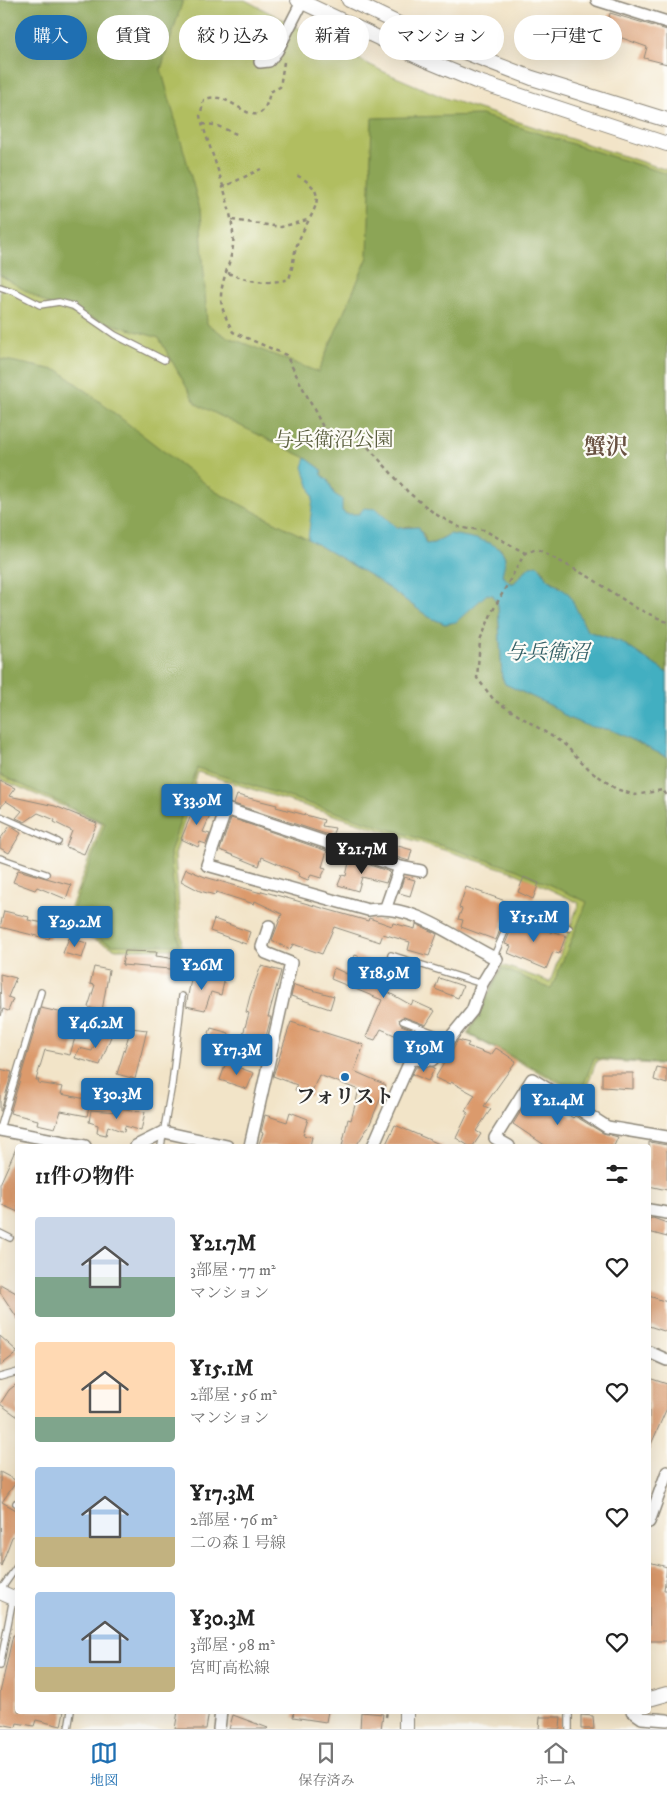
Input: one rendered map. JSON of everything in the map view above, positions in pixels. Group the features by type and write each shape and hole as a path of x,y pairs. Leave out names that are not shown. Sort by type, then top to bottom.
{"street":[{"path":"349,0 428,38 532,78 667,120"},
{"path":"597,0 667,22"},
{"path":"260,62 269,61 277,51 301,1 423,59 476,80 667,144"},
{"path":"211,802 226,809 400,867 420,871"},
{"path":"226,809 207,865 368,910 386,907 447,929 497,959 482,984 472,1011 451,1040 432,1060 411,1059 374,1144"},
{"path":"386,907 400,867"},
{"path":"250,1144 292,963 266,953 262,947 269,926"},
{"path":"505,1144 496,1138 532,1079 607,1127 667,1137"},
{"path":"0,1129 75,1144"},
{"path":"140,1144 164,1132 218,1144"},
{"path":"651,1210 667,1213"},
{"path":"651,1353 667,1360"},
{"path":"651,1517 667,1475"},
{"path":"0,1592 15,1599"},
{"path":"651,1698 667,1694"},
{"path":"218,1729 220,1714"},
{"path":"406,1714 406,1729"},
{"path":"636,1714 642,1718 667,1720"}],"lane":[{"path":"0,287 15,292 40,305 59,302 73,306 115,336 164,360"},
{"path":"0,816 58,842"},
{"path":"0,858 46,874"},
{"path":"493,958 516,907 568,928"},
{"path":"391,955 482,984"},
{"path":"0,1129 41,992"},
{"path":"161,1144 172,1084 182,996"},
{"path":"403,1021 451,1040"},
{"path":"0,1233 10,1238"},
{"path":"0,1377 15,1373"},
{"path":"0,1592 15,1570"},
{"path":"0,1666 15,1599"},
{"path":"68,1729 71,1714"},
{"path":"569,1714 569,1729"}],"path":[{"path":"285,60 280,87 270,92 267,106 262,112 247,113 225,98 210,97 204,100 201,106 200,116 202,124 231,220 234,245 222,300 226,317 233,332 286,355 324,430 360,438 408,492 434,514 461,528 484,530 525,553 538,550 591,578 636,608 667,622"},
{"path":"202,124 216,125 239,135"},
{"path":"222,188 261,169"},
{"path":"228,273 244,280 264,282 277,282 289,279 293,269 293,257 297,244 317,202 317,192 309,181 294,174"},
{"path":"231,220 280,227 308,219"},
{"path":"525,553 492,612 480,641 477,678 494,700 564,744 590,770 616,789 635,795 663,790 667,796"},
{"path":"386,1718 387,1714"}],"green space":[{"name":"与兵衛沼公園","path":"0,0 245,0 274,15 179,15 179,60 287,60 287,22 297,27 297,60 361,60 445,98 667,170 667,1065 597,1060 583,1096 467,1034 502,965 550,982 579,903 513,872 198,772 175,855 182,949 116,949 64,926 102,823 0,779"},
{"path":"0,0 183,0 169,44 169,15 97,15 97,60 164,60 161,69 200,209 207,324 225,336 318,372 368,257 372,118 481,115 667,174 667,673 621,642 587,631 560,586 548,579 542,568 530,566 514,583 510,583 502,575 505,557 501,549 450,534 434,543 426,544 424,534 410,526 397,528 389,522 346,514 342,511 328,480 322,475 321,469 306,458 196,404 159,338 51,306 0,275"},
{"path":"0,359 60,371 216,492 308,539 373,577 429,617 445,624 451,623 487,594 493,595 498,605 502,677 505,684 552,706 568,718 588,726 611,730 667,757 667,1064 594,1058 581,1092 469,1034 502,968 551,989 587,902 515,869 197,768 170,853 179,945 113,945 67,925 105,823 0,775"}],"water":[{"name":"与兵衛沼","path":"306,458 321,469 322,475 328,480 334,494 342,499 342,511 346,514 359,514 364,508 376,509 397,528 419,527 426,544 434,543 450,534 482,540 498,548 503,553 505,559 502,575 510,583 514,583 530,566 538,565 548,579 569,594 587,631 621,642 667,673 667,757 611,730 588,726 568,718 552,706 505,684 502,677 498,605 493,595 487,594 456,622 445,624 429,617 373,577 308,539 313,498 303,467"}],"building":[{"path":"622,17 667,30 667,64 644,58 647,47 622,38"},
{"path":"0,781 15,788 9,796 55,806 97,823 84,854 66,847 72,831 54,822 55,820 38,813 25,822 16,818 22,811 6,801 0,808"},
{"path":"237,795 324,820 322,826 335,828 332,836 234,804"},
{"path":"192,802 212,811 203,832 210,834 206,844 200,842 198,847 181,839 192,813 189,812"},
{"path":"231,818 327,851 322,867 326,868 321,878 311,875 308,880 298,876 299,873 262,857 259,866 220,850"},
{"path":"10,826 21,833 9,853 0,848 0,839"},
{"path":"357,834 412,850 409,861 354,844"},
{"path":"350,858 390,872 386,883 362,877 358,891 338,885 342,875 346,876"},
{"path":"186,869 205,877 261,893 262,891 368,921 369,918 392,926 393,923 415,929 416,924 437,934 429,956 408,950 410,942 383,934 380,942 334,927 322,954 293,944 290,950 272,940 282,914 255,901 254,904 216,892 215,895 200,891 181,881"},
{"path":"18,870 71,885 66,899 37,887 35,890 13,882"},
{"path":"404,877 415,880 410,896 399,893"},
{"path":"524,877 539,883 533,899 518,892"},
{"path":"466,887 511,903 496,940 461,927 463,920 458,919 462,909 459,908"},
{"path":"4,911 29,917 28,920 54,925 49,939 0,927"},
{"path":"517,916 552,933 553,931 566,936 559,954 553,952 546,969 508,953 511,946 505,944"},
{"path":"214,919 250,932 246,944 210,931"},
{"path":"69,938 87,943 82,958 63,953"},
{"path":"125,951 157,952 156,956 183,960 182,970 122,965"},
{"path":"355,955 402,971 386,991 411,1005 413,1001 435,1011 426,1025 404,1017 399,1019 401,1025 424,1034 417,1045 381,1029 375,1040 366,1037 382,1000 331,979 334,968 347,974"},
{"path":"261,966 281,971 268,1017 271,1017 262,1052 240,1045 249,1013 246,1012 250,996"},
{"path":"94,967 109,970 102,1011 88,1007 95,985 90,984"},
{"path":"0,974 16,978 8,997 13,999 8,1011 3,1009 1,1016"},
{"path":"192,974 224,982 221,995 211,992 205,1010 186,1006"},
{"path":"439,978 463,986 458,998 435,989"},
{"path":"294,985 334,996 330,1009 291,996"},
{"path":"41,1008 81,1017 70,1055 45,1050 36,1080 39,1080 38,1083 63,1087 61,1094 91,1100 87,1116 61,1111 55,1128 37,1124 38,1120 10,1113"},
{"path":"291,1022 364,1045 354,1071 386,1085 369,1126 357,1144 342,1144 348,1119 351,1120 359,1090 319,1075 310,1096 295,1090 297,1085 273,1076"},
{"path":"131,1028 147,1030 135,1079 117,1074"},
{"path":"211,1028 229,1033 225,1044 207,1038"},
{"path":"101,1029 113,1031 100,1065 75,1058 79,1048 92,1051"},
{"path":"458,1040 469,1043 467,1046 491,1055 496,1048 516,1061 484,1106 491,1109 476,1131 481,1134 474,1144 466,1144 456,1138 468,1113 465,1111 475,1095 451,1082 450,1084 435,1078"},
{"path":"226,1063 254,1073 247,1089 220,1080"},
{"path":"416,1067 435,1068 428,1081 412,1074"},
{"path":"657,1067 667,1069 667,1084 654,1080"},
{"path":"0,1069 12,1072 1,1111 0,1111"},
{"path":"602,1073 633,1073 633,1089 602,1087"},
{"path":"534,1090 573,1118 575,1116 603,1133 618,1137 615,1144 543,1144 513,1124"},
{"path":"118,1108 145,1112 141,1131 125,1126 124,1132 108,1126 106,1135 97,1133 98,1125 89,1122 91,1110 117,1112"},
{"path":"290,1112 308,1119 303,1135 312,1137 310,1144 259,1144 263,1133 261,1132 265,1115 287,1122"},
{"path":"395,1125 439,1144 386,1144"},
{"path":"649,1142 667,1145 667,1190 651,1186 651,1144"},
{"path":"15,1151 15,1211 0,1204 0,1184"},
{"path":"651,1218 667,1223 667,1237 651,1233"},
{"path":"0,1284 15,1292 15,1314 0,1292"},
{"path":"651,1297 667,1302 667,1332 651,1327"},
{"path":"0,1336 15,1349 15,1354 0,1366"},
{"path":"651,1379 667,1384 667,1408 651,1444"},
{"path":"15,1385 15,1415 0,1404 9,1390"},
{"path":"0,1472 15,1480 15,1484 2,1502 15,1509 15,1535 12,1537 1,1566"},
{"path":"651,1563 667,1567 664,1590 667,1590 667,1641 651,1641"},
{"path":"13,1635 15,1635 15,1714 63,1714 61,1726 36,1720 34,1726 17,1723 16,1727 0,1724 0,1693"},
{"path":"178,1714 208,1714 206,1729 175,1729"},
{"path":"294,1714 327,1714 326,1722 293,1717"},
{"path":"361,1714 383,1714 381,1729 360,1729"},
{"path":"233,1715 268,1728 229,1729"},
{"path":"581,1715 593,1716 594,1729 581,1729"},
{"path":"540,1717 561,1717 560,1729 539,1729"}],"place":[{"name":"フォリスト","path":"345,1077"}],"district":[{"name":"蟹沢","path":"606,447"}]}
